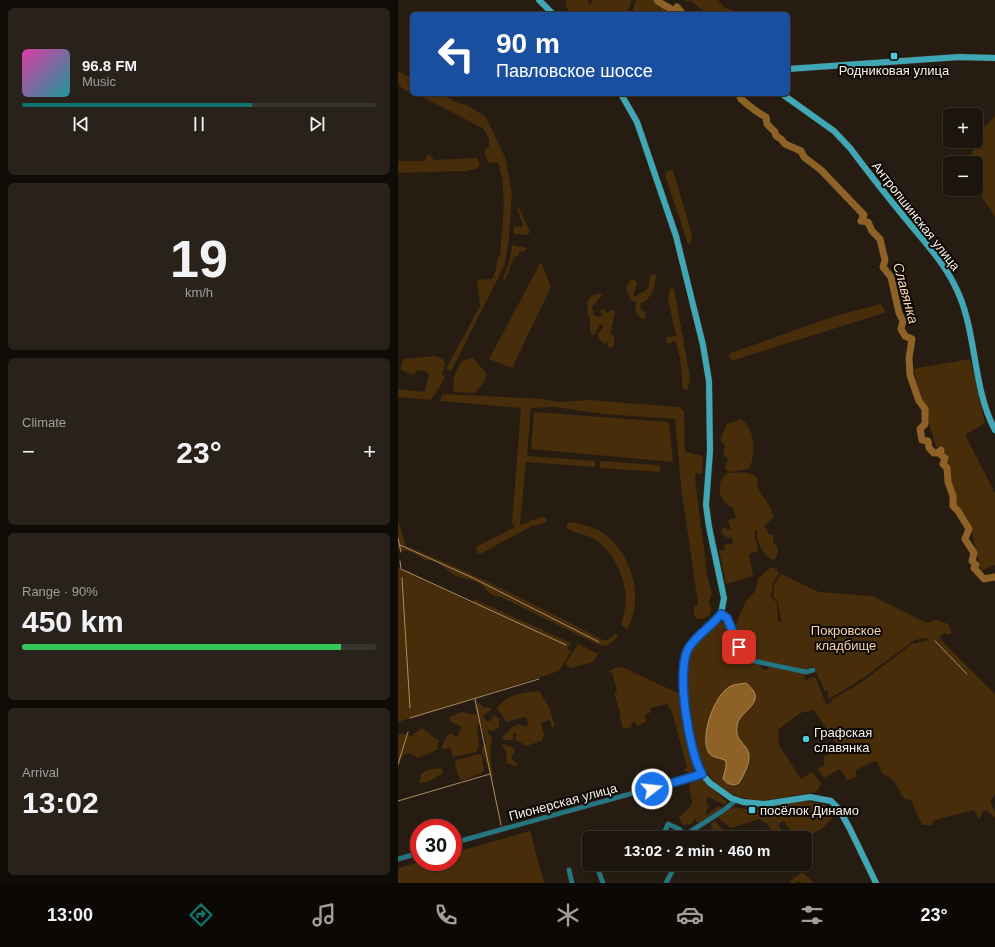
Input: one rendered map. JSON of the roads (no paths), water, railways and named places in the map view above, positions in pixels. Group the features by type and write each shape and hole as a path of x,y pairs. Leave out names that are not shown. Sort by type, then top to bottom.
{"main road":[{"path":"539,0 551,12"},
{"path":"790,69 959,57 995,58"},
{"path":"622,96 637,122 676,236 704,345 709,381 710,416 706,505 708,527 723,589 724,606 721,614 691,645 684,658 684,687 690,738 695,760 702,774 720,791 736,800 755,804 765,804 810,797 831,801 839,809 850,829 876,883"},
{"name":"Антропшинская улица","path":"785,96 834,131 850,148 941,263 955,284 971,338 974,364 987,414 995,430"}],"street":[{"path":"721,614 727,618 743,655 749,660 806,672 813,670"},
{"name":"Пионерская улица","path":"462,841 702,774"},
{"path":"694,831 736,800"},
{"path":"665,831 668,824 681,831"},
{"path":"398,858 410,855"},
{"path":"569,870 572,883"},
{"path":"599,871 603,883"},
{"path":"666,883 672,871"}],"waterway":[{"name":"Славянка","path":"657,0 675,11 677,7 681,12"},
{"name":"Славянка","path":"740,96 741,99 757,112 766,117 767,124 775,132 776,136 785,144 801,151 804,157 821,170 864,215 861,221 868,222 872,231 880,239 885,260 883,267 891,277 899,313 903,321 901,329 905,336 912,339 909,358 910,375 919,401 925,409 925,424 920,429 922,440 928,441 929,448 934,453 941,450 940,454 945,458 943,464 947,468 948,482 953,496 953,506 958,511 969,529 965,539 974,553 972,561 976,565 974,568 984,579 995,577"},
{"path":"398,538 401,552"},
{"path":"400,545 471,577 599,642"},
{"path":"400,561 401,569 566,645"},
{"path":"402,578 410,708"},
{"path":"935,641 967,674"},
{"path":"410,718 539,679"},
{"path":"475,699 501,825"},
{"path":"398,764 408,732"},
{"path":"398,801 490,774"}],"place":[{"name":"Родниковая улица","path":"894,56"},
{"name":"Графская славянка","path":"806,739"},
{"name":"посёлок Динамо","path":"752,810"}],"park label":[{"name":"Покровское кладбище","path":"846,638"}]}
